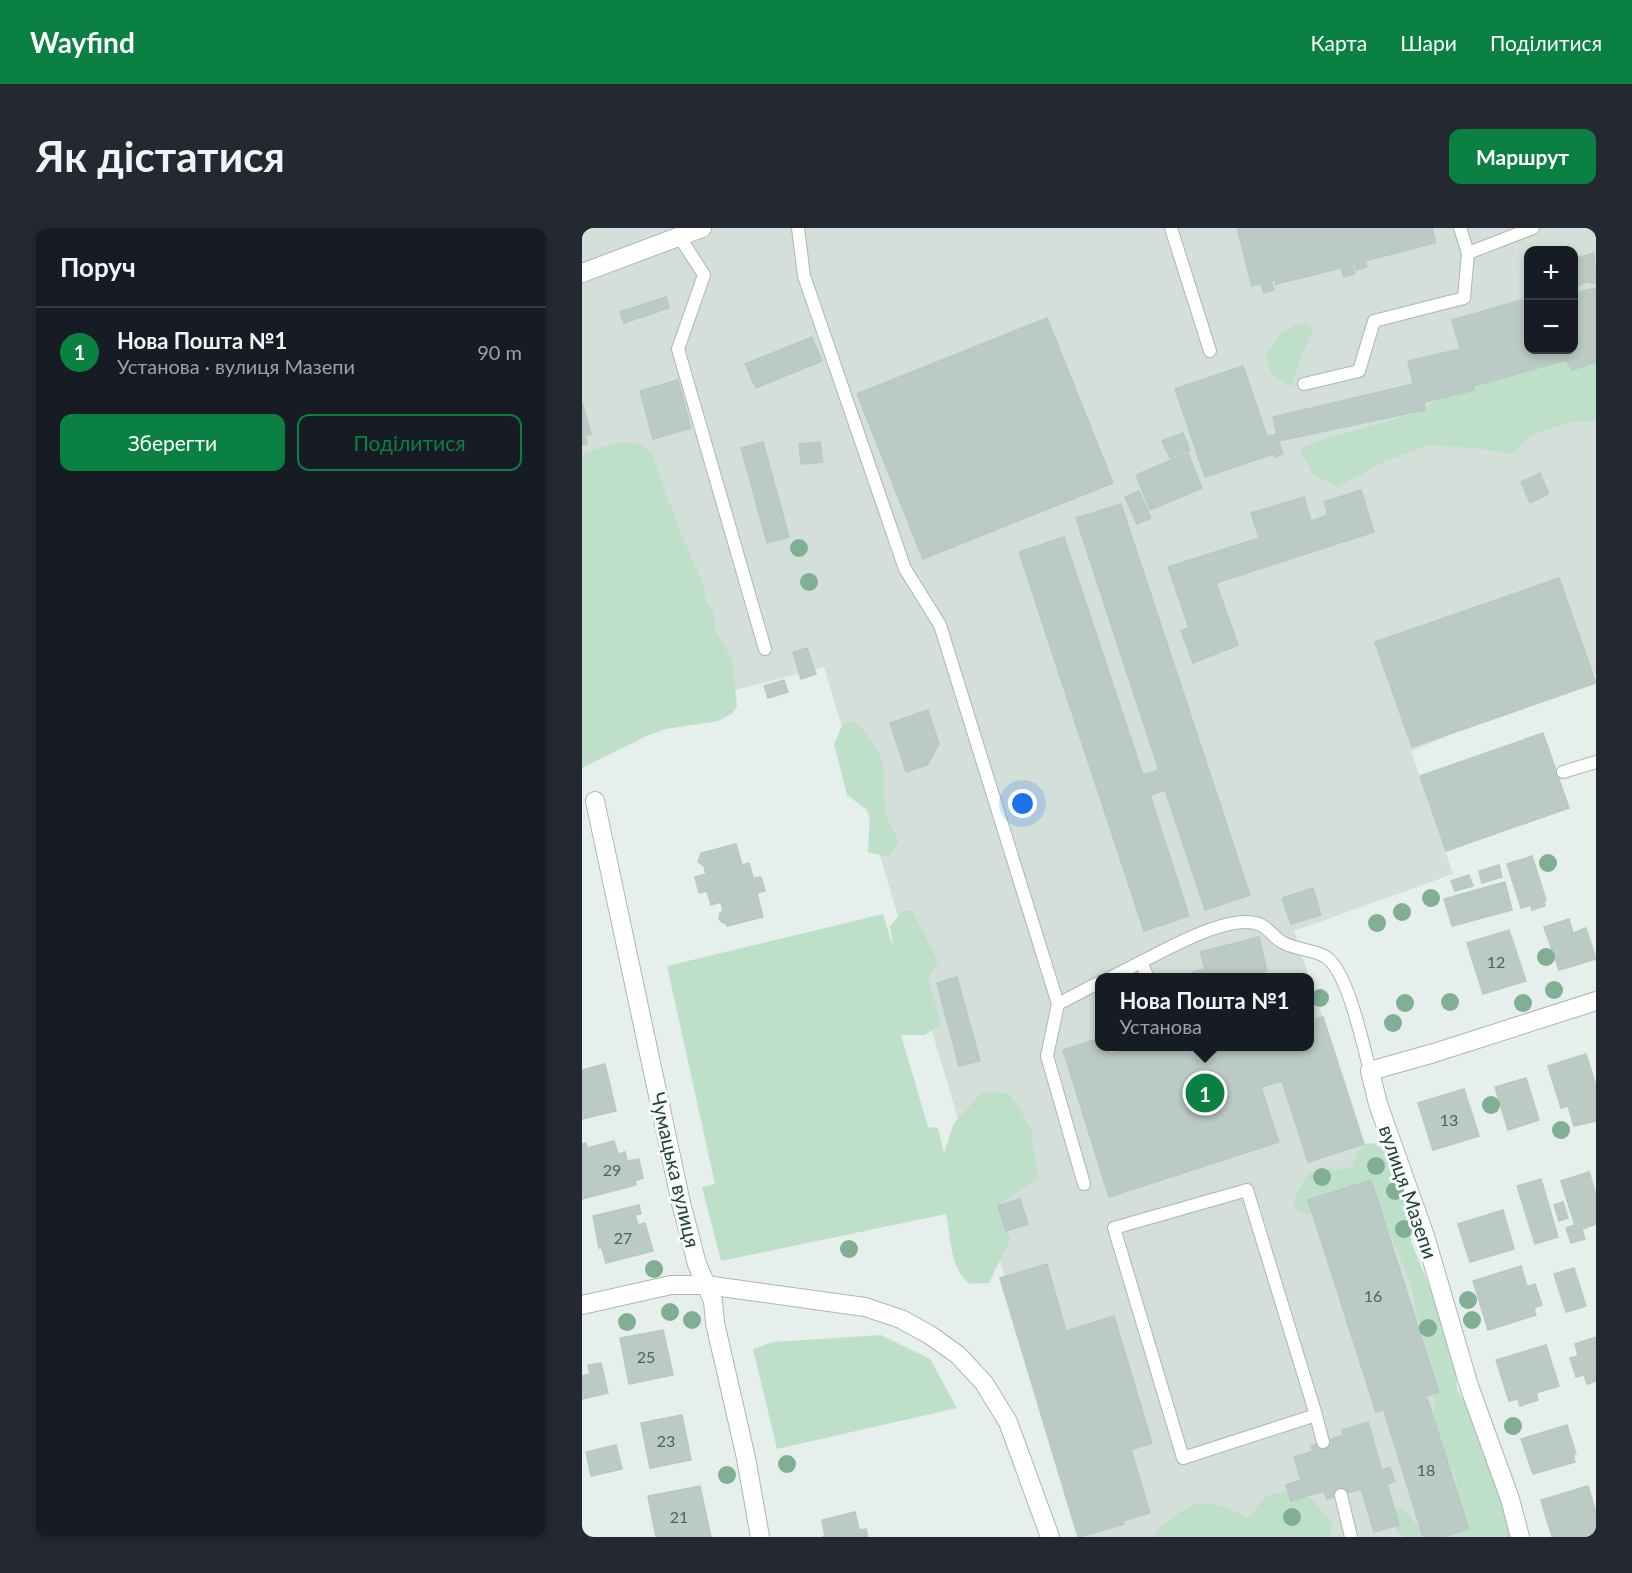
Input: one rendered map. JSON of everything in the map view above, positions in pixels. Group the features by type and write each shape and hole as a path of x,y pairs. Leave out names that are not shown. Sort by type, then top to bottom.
{"street":[{"path":"582,273 702,228"},
{"name":"Чумацька вулиця","path":"595,801 681,1203 697,1264 713,1301 715,1323 746,1458 760,1537"},
{"path":"1370,1071 1596,1001"},
{"name":"вулиця Мазепи","path":"1370,1071 1378,1104 1425,1236 1469,1386 1510,1499 1520,1537"},
{"path":"582,1305 671,1285 705,1285 865,1307 901,1319 930,1335 958,1355 984,1383 1008,1422 1050,1537"}],"lane":[{"path":"798,228 804,276 905,569 940,626 1058,1004 1047,1056 1084,1184"},
{"path":"1171,228 1210,351"},
{"path":"1304,384 1359,371 1374,321 1464,298 1468,253 1460,228"},
{"path":"1468,253 1533,228"},
{"path":"680,236 704,275 678,350 765,649"},
{"path":"1563,772 1596,762"},
{"path":"1120,973 1223,924 1251,922 1263,926 1283,943 1328,958 1351,1000 1370,1071"},
{"path":"1141,962 1146,973"},
{"path":"1058,1004 1095,985"},
{"path":"1316,1415 1182,1458 1114,1228 1247,1190 1316,1415 1323,1442"},
{"path":"1341,1495 1351,1537"}],"shaded area":[{"path":"582,228 1596,228 1596,674 1411,751 1453,874 1294,931 1308,973 1095,973 1095,1051 1314,1051 1314,992 1492,1531 1394,1537 1082,1537 824,667 582,730"}],"green space":[{"path":"1302,322 1314,329 1299,361 1292,388 1270,372 1266,354 1280,333"},
{"path":"1596,352 1596,421 1571,422 1531,435 1512,454 1473,448 1428,445 1379,464 1338,488 1313,474 1300,449 1323,439 1420,412 1438,397 1474,391 1494,371 1564,361"},
{"path":"617,442 640,444 652,453 680,532 703,583 706,600 714,614 715,630 732,660 737,706 733,713 718,721 666,729 582,768 582,454"},
{"path":"853,721 864,731 881,758 886,811 899,842 888,857 868,852 870,812 847,795 834,744 843,724"},
{"path":"903,911 912,911 938,962 928,979 941,1024 925,1035 901,1035 928,1127 938,1128 944,1153 954,1123 980,1095 989,1091 1010,1094 1031,1128 1038,1178 998,1206 1006,1231 1011,1238 989,1283 970,1284 958,1270 952,1252 946,1214 721,1261 702,1187 715,1184 667,966 883,914 893,947 890,926"},
{"path":"1372,1143 1379,1146 1386,1154 1404,1186 1411,1241 1450,1339 1450,1356 1456,1372 1457,1389 1475,1419 1496,1488 1509,1512 1513,1537 1404,1537 1397,1532 1394,1521 1395,1508 1403,1509 1420,1529 1463,1525 1466,1516 1456,1479 1438,1441 1433,1413 1436,1377 1419,1325 1411,1286 1390,1233 1361,1193 1309,1214 1299,1212 1293,1205 1309,1175 1322,1169 1352,1167 1358,1151 1364,1144"},
{"path":"881,1335 930,1359 957,1408 777,1449 753,1349 773,1342"},
{"path":"1284,1491 1311,1498 1332,1523 1330,1537 1155,1537 1165,1523 1193,1505 1219,1505 1248,1518 1265,1497"}],"building":[{"path":"1237,228 1432,228 1435,243 1365,261 1367,267 1356,270 1355,264 1352,265 1355,274 1344,277 1341,268 1276,284 1275,280 1271,281 1274,290 1264,293 1261,283 1252,286"},
{"path":"1594,253 1596,284 1586,282 1578,286 1578,258"},
{"path":"1596,288 1596,362 1572,370 1566,360 1474,386 1475,390 1424,402 1425,410 1278,441 1273,417 1413,384 1408,361 1460,349 1452,320 1524,299 1524,354 1578,354 1578,292"},
{"path":"666,297 669,308 624,323 620,312"},
{"path":"1047,318 1113,483 923,559 857,394"},
{"path":"812,337 822,361 756,388 745,364"},
{"path":"1243,366 1273,454 1205,477 1175,389"},
{"path":"678,380 691,428 653,439 640,391"},
{"path":"582,402 591,434 585,436 587,444 582,445"},
{"path":"1183,433 1190,450 1170,458 1162,441"},
{"path":"1276,434 1283,454 1275,457 1267,437"},
{"path":"763,442 789,537 767,543 741,448"},
{"path":"820,442 823,462 801,464 799,444"},
{"path":"1188,453 1202,488 1150,510 1136,475"},
{"path":"1540,473 1549,494 1530,503 1521,482"},
{"path":"1361,490 1374,532 1216,583 1238,645 1193,663 1181,630 1189,628 1168,567 1259,538 1251,513 1304,497 1311,521 1328,515 1324,502"},
{"path":"1139,491 1151,518 1137,524 1125,497"},
{"path":"1121,504 1250,895 1205,910 1165,790 1150,795 1189,916 1144,931 1019,552 1064,537 1143,775 1159,770 1076,518"},
{"path":"1559,578 1596,683 1412,747 1375,642"},
{"path":"807,648 816,674 801,679 793,652"},
{"path":"784,680 788,692 768,698 764,686"},
{"path":"928,710 939,744 927,765 906,772 890,723"},
{"path":"1543,733 1569,808 1446,851 1420,776"},
{"path":"736,844 742,865 749,863 753,878 761,877 765,891 757,893 763,917 727,926 719,919 723,911 721,902 711,905 707,891 699,893 695,877 706,874 704,866 698,862 701,853"},
{"path":"1532,856 1546,900 1544,901 1545,906 1532,910 1531,905 1521,908 1507,864"},
{"path":"1499,865 1502,877 1482,883 1479,871"},
{"path":"1469,875 1473,886 1455,891 1451,881"},
{"path":"1505,882 1512,910 1452,926 1444,899"},
{"path":"1313,888 1321,915 1291,924 1282,898"},
{"path":"1569,919 1573,933 1586,928 1596,959 1559,970 1544,927"},
{"path":"1509,930 1526,981 1483,994 1467,943"},
{"path":"1259,937 1267,971 1193,973 1205,969 1200,952"},
{"path":"957,977 980,1061 959,1066 937,983"},
{"path":"1323,1017 1364,1144 1308,1162 1282,1081 1261,1087 1279,1142 1109,1197 1063,1050 1095,1040 1095,1051 1109,1051 1110,1054 1119,1051 1314,1051 1314,1020"},
{"path":"1586,1054 1596,1086 1596,1121 1574,1126 1568,1106 1561,1108 1548,1066"},
{"path":"605,1064 616,1111 582,1119 582,1070"},
{"path":"1526,1078 1539,1120 1508,1130 1495,1087"},
{"path":"1464,1089 1479,1136 1433,1150 1418,1103"},
{"path":"614,1141 618,1154 625,1152 627,1161 639,1159 643,1178 635,1181 636,1185 582,1199 582,1144 586,1143 587,1148"},
{"path":"1589,1172 1596,1195 1596,1224 1582,1229 1585,1239 1571,1243 1566,1228 1575,1225 1561,1181"},
{"path":"1541,1179 1558,1237 1535,1244 1517,1186"},
{"path":"1371,1180 1439,1392 1376,1412 1308,1200"},
{"path":"1020,1199 1028,1224 1006,1231 998,1206"},
{"path":"1563,1202 1568,1218 1559,1221 1554,1205"},
{"path":"639,1205 641,1214 635,1215 638,1225 645,1223 653,1251 606,1263 602,1248 599,1248 593,1216"},
{"path":"1503,1210 1514,1249 1470,1262 1458,1224"},
{"path":"1047,1264 1066,1331 1114,1316 1152,1443 1131,1450 1150,1513 1123,1521 1124,1524 1080,1537 1078,1537 1000,1278"},
{"path":"1521,1266 1527,1287 1535,1284 1542,1305 1534,1308 1536,1315 1488,1330 1473,1281"},
{"path":"1574,1268 1586,1306 1566,1312 1554,1274"},
{"path":"663,1330 673,1375 629,1384 620,1338"},
{"path":"1596,1337 1596,1381 1587,1384 1584,1375 1576,1377 1570,1358 1578,1356 1575,1344"},
{"path":"1546,1345 1559,1386 1536,1393 1538,1400 1520,1406 1518,1399 1509,1401 1496,1360"},
{"path":"601,1363 608,1393 582,1399 582,1376 590,1374 588,1365"},
{"path":"1427,1398 1469,1529 1442,1537 1423,1537 1384,1411"},
{"path":"682,1415 691,1460 650,1468 641,1423"},
{"path":"1368,1422 1382,1470 1390,1467 1395,1482 1387,1484 1399,1525 1374,1532 1361,1489 1327,1499 1324,1491 1291,1501 1286,1485 1301,1480 1294,1457 1313,1451 1311,1446 1344,1435 1342,1430"},
{"path":"1567,1425 1576,1454 1573,1455 1575,1462 1533,1474 1521,1439"},
{"path":"616,1445 622,1469 591,1476 586,1452"},
{"path":"700,1486 711,1537 656,1537 648,1496"},
{"path":"1588,1486 1596,1513 1596,1533 1582,1537 1552,1537 1541,1500"},
{"path":"855,1512 859,1530 866,1529 868,1537 822,1537 825,1536 822,1520"}],"place":[{"name":"Нова Пошта №1","path":"1205,1093"}]}
